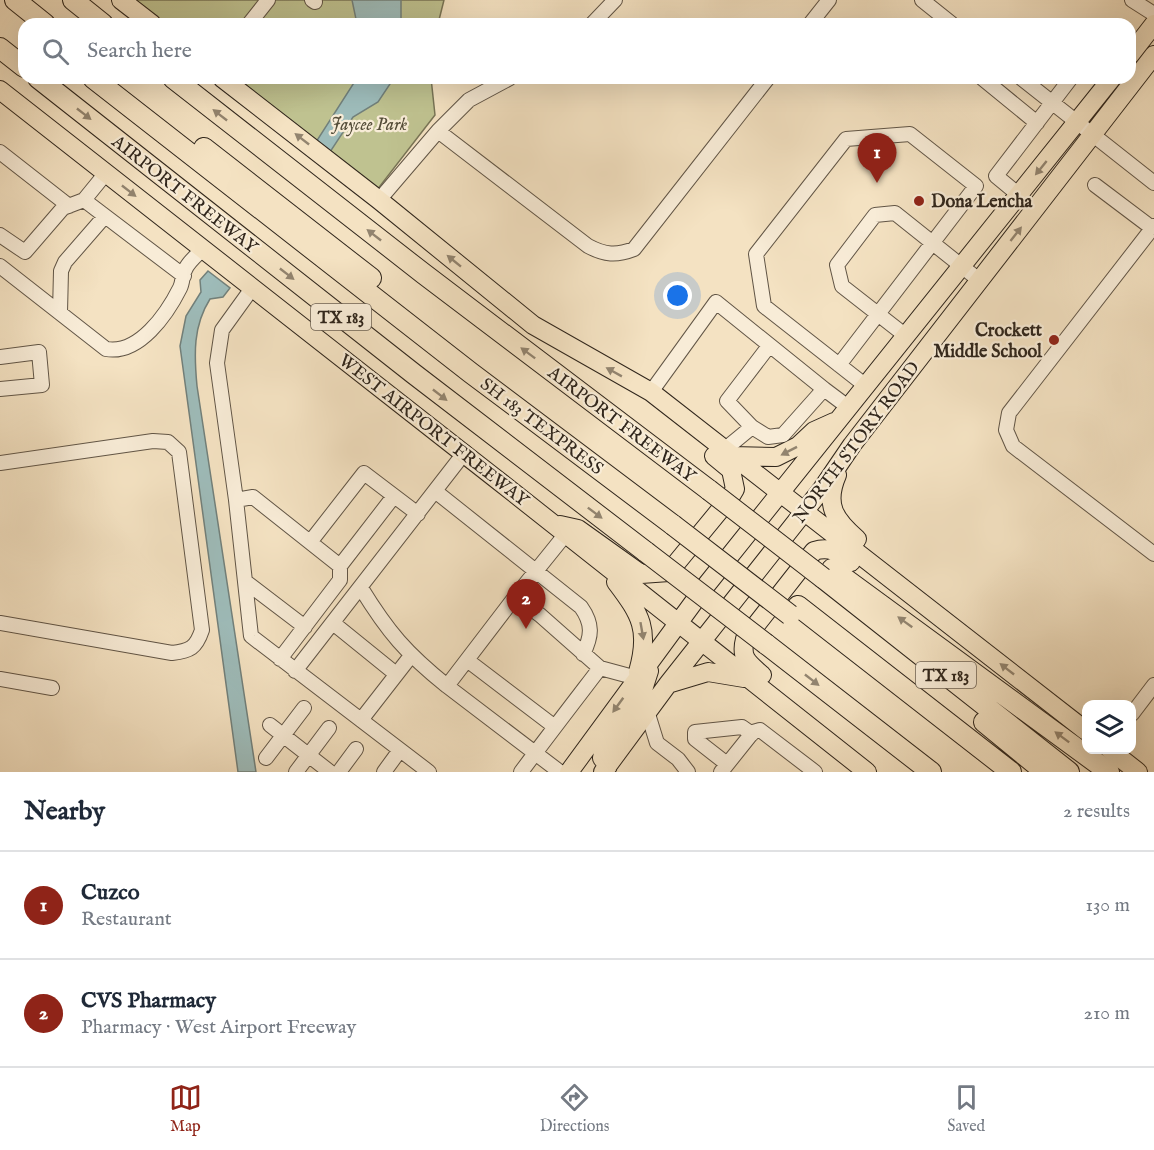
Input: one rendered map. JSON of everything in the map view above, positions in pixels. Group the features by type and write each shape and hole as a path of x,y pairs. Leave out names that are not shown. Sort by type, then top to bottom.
{"highway":[{"path":"15,0 38,18"},
{"path":"73,0 96,18"},
{"path":"0,3 19,18"},
{"path":"0,48 18,62"},
{"name":"AIRPORT FREEWAY","path":"46,84 423,381 931,772"},
{"name":"SH 183 TEXPRESS","path":"101,84 471,373 678,520"},
{"name":"SH 183 TEXPRESS","path":"122,84 794,611 991,772"},
{"name":"AIRPORT FREEWAY","path":"181,84 424,274 823,578 1069,772"},
{"path":"823,578 1045,772"},
{"path":"823,578 1109,772"},
{"name":"SH 183 TEXPRESS","path":"794,611 1011,772"},
{"path":"863,720 912,772"}],"main road":[{"path":"121,0 144,18"},
{"path":"1136,45 1154,24"},
{"name":"NORTH STORY ROAD","path":"1136,79 1154,55"},
{"path":"230,84 380,200 533,325 643,388 1082,728"},
{"name":"NORTH STORY ROAD","path":"569,772 637,678 779,493 1107,84"},
{"name":"NORTH STORY ROAD","path":"609,770 668,684 804,512 852,445 1132,84"},
{"name":"WEST AIRPORT FREEWAY","path":"0,90 465,452 862,768"},
{"path":"559,529 578,529 641,574 669,572 729,500 735,489 731,470 647,400 643,388"},
{"path":"728,453 776,457 798,446 814,431 843,414"},
{"path":"852,445 832,492 834,513 839,523 945,610 960,632"},
{"path":"862,768 845,741 745,661 742,650 745,639 814,551 823,548 834,549 934,624 960,632"},
{"path":"603,564 637,610 644,635 643,657 637,678"},
{"path":"609,770 602,758 604,750 641,696 653,658"},
{"path":"668,684 708,672 749,679"},
{"path":"1115,754 1138,772"}],"street":[{"path":"254,18 268,0"},
{"path":"598,18 615,0"},
{"path":"815,18 829,0"},
{"path":"1136,1 1154,14"},
{"path":"931,3 946,18"},
{"path":"380,200 438,131 469,100 499,84"},
{"path":"438,131 588,246 604,255 622,254 638,244 763,84"},
{"path":"987,84 1037,123"},
{"path":"1028,84 1154,183"},
{"path":"1019,195 996,176 1066,84"},
{"path":"839,364 976,186 910,134 846,139 756,254 764,306 866,386"},
{"path":"0,152 69,206"},
{"path":"0,235 25,252 63,208 84,200 106,173"},
{"path":"1095,185 1153,227 1009,413 1006,430 1013,446 1154,554"},
{"path":"84,200 184,276"},
{"path":"906,336 842,286 837,265 875,214 895,213 979,280"},
{"path":"60,312 61,271 65,262 105,216"},
{"path":"0,266 106,349 116,351 135,344 161,318 182,286 185,270 203,249"},
{"path":"253,287 222,330 217,363 246,582 250,636 429,772"},
{"path":"643,388 716,303 824,390 843,414"},
{"path":"770,345 727,401 752,427 768,436 783,435 824,390"},
{"path":"0,357 39,352 42,385 0,389"},
{"path":"728,453 752,427"},
{"path":"0,464 153,441 168,442 179,452 184,479 202,630 197,644 188,652 172,653 0,623"},
{"path":"295,671 465,452"},
{"path":"311,541 364,473 418,514"},
{"path":"435,491 581,607 587,615 592,632 583,654"},
{"path":"280,659 340,580 340,566 394,496"},
{"path":"236,500 253,497 340,566"},
{"path":"447,686 536,569 559,529"},
{"path":"246,582 305,627"},
{"path":"361,588 383,624 410,657 560,772"},
{"path":"515,597 540,615 600,668 637,678"},
{"path":"333,623 396,674"},
{"path":"361,720 410,657"},
{"path":"467,660 555,727"},
{"path":"521,772 600,668"},
{"path":"0,679 52,688"},
{"path":"1136,708 1154,685"},
{"path":"266,758 304,708"},
{"path":"648,714 657,743 678,759 688,772"},
{"path":"270,725 330,772"},
{"path":"753,734 742,727 695,732 695,739 724,768 753,734 760,730 815,772"},
{"path":"296,772 329,728"},
{"path":"339,772 356,749"},
{"path":"384,772 400,750"}],"green space":[{"path":"135,0 444,0 440,18 158,18"},
{"name":"Jaycee Park","path":"243,84 432,84 435,115 377,190"}],"water":[{"path":"352,0 401,0 401,18 356,18"},
{"path":"353,84 390,84 378,102 353,117 330,152 316,142"},
{"path":"208,271 230,288 223,297 210,299 200,319 195,352 197,386 256,772 238,772 180,346 186,316 201,292 200,280"}],"place":[{"name":"Cuzco","path":"877,183"},
{"name":"Dona Lencha","path":"919,201"},
{"name":"Crockett Middle School","path":"1054,340"},
{"name":"CVS Pharmacy","path":"526,629"}]}
